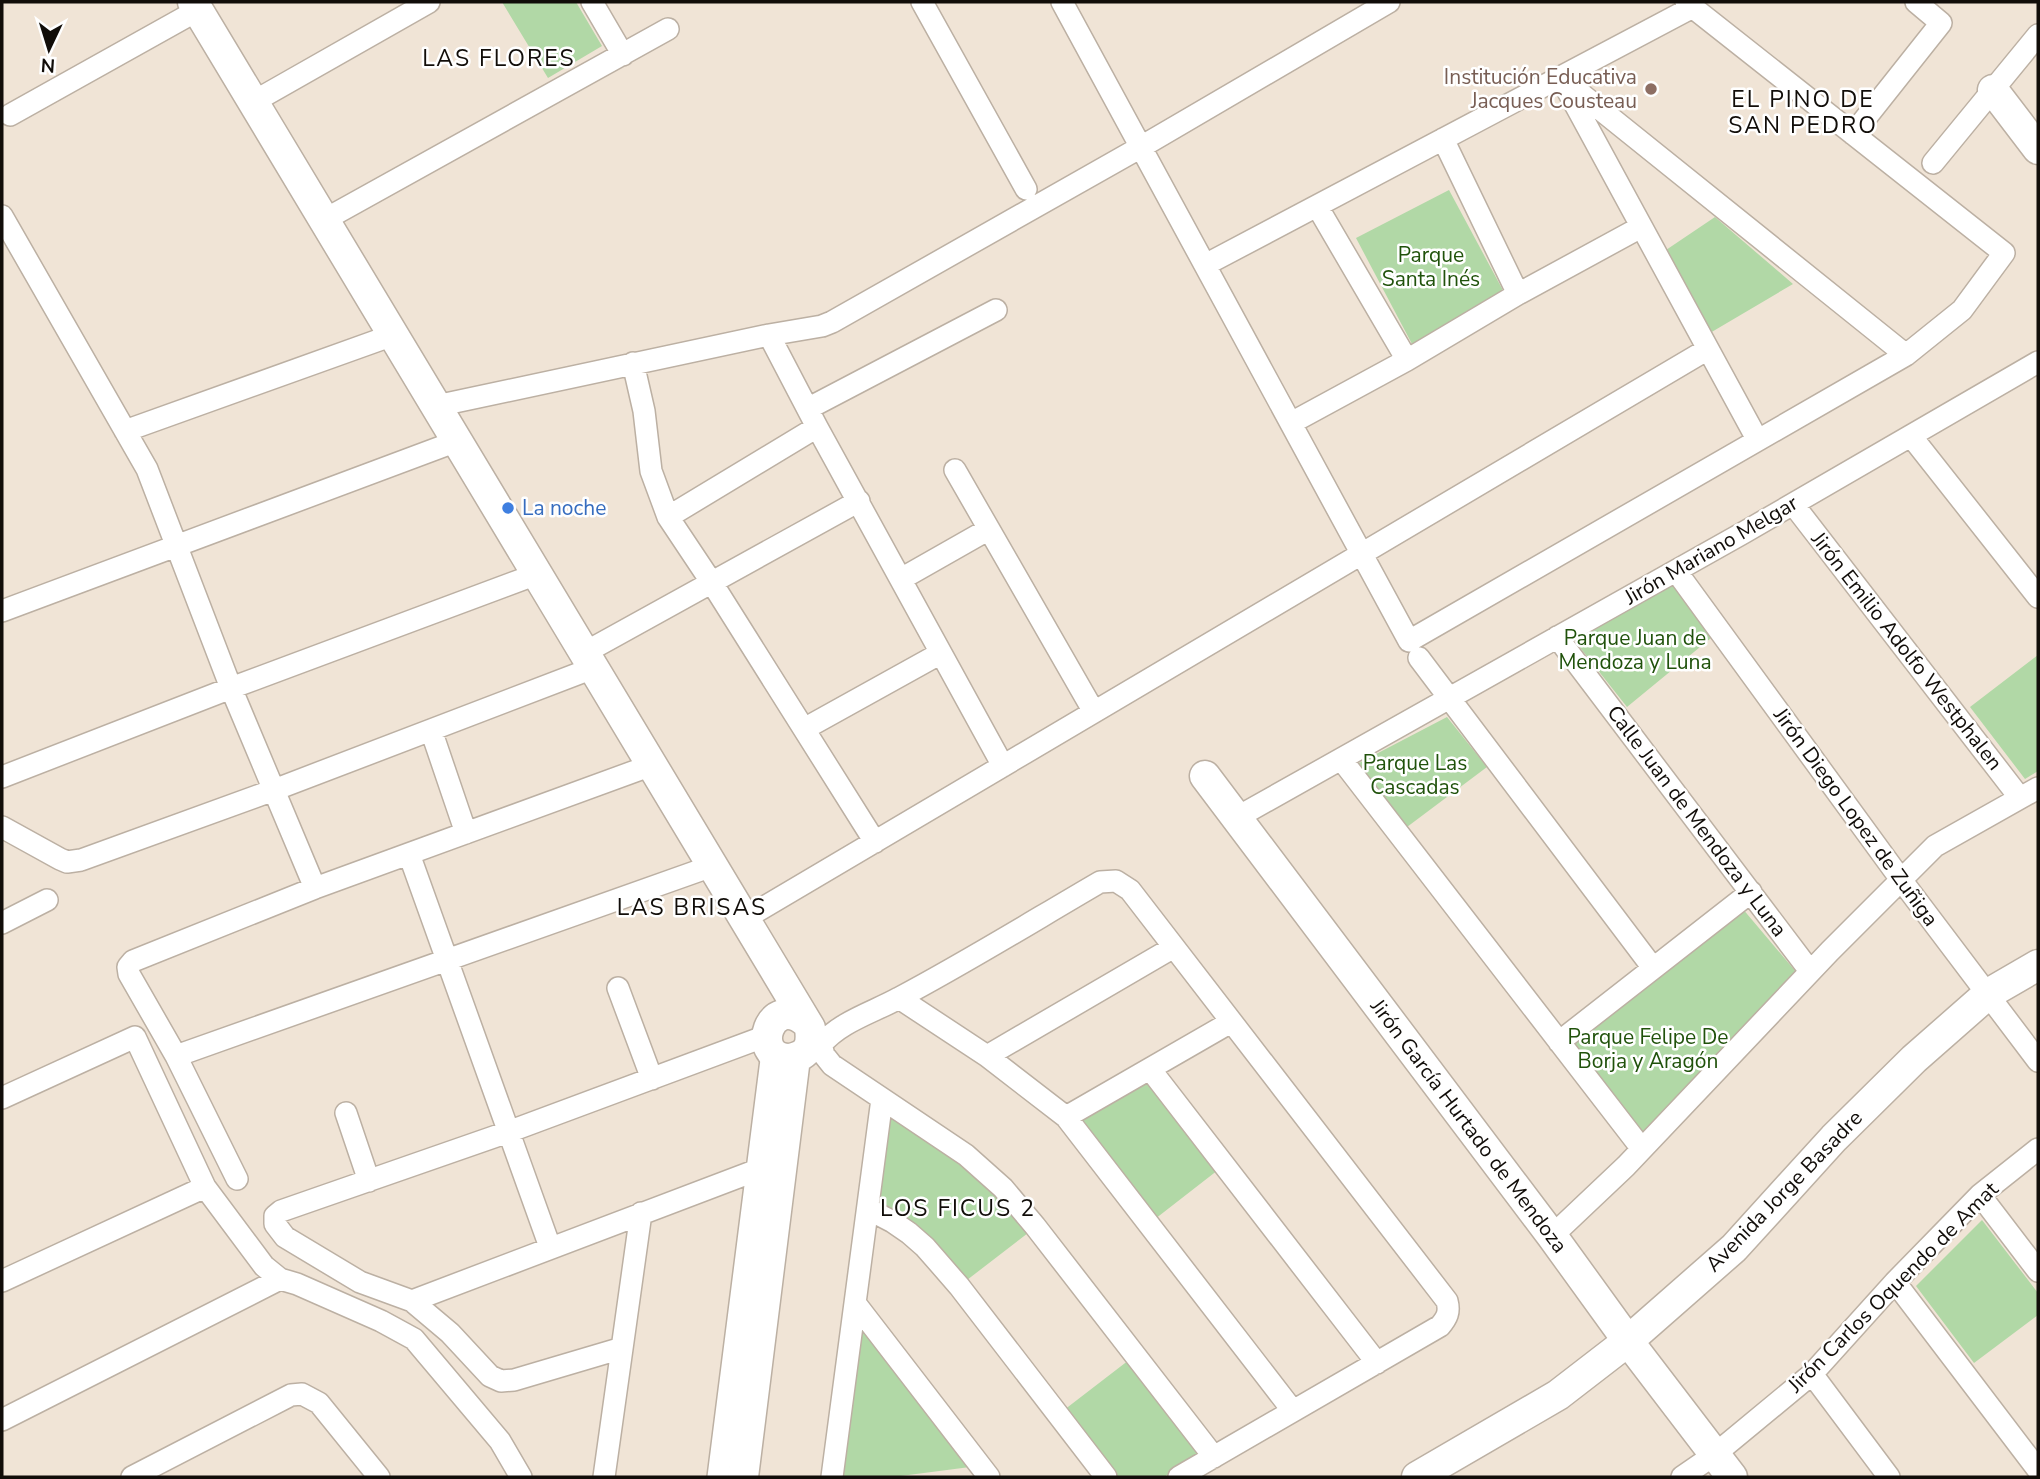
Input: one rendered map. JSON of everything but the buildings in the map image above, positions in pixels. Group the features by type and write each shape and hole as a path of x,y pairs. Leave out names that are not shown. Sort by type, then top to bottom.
{"street":[{"path":"253,102 429,2"},
{"path":"592,2 623,55"},
{"path":"922,2 1026,189"},
{"path":"1062,2 1409,641 1906,355 1962,310 2004,253 1689,4 1560,77 1205,265"},
{"path":"436,406 832,322 1141,147 1389,2"},
{"path":"1853,134 1941,23 1916,2"},
{"path":"10,115 196,6 781,980 793,1039 743,1477"},
{"path":"324,220 668,29"},
{"path":"1933,163 2038,35"},
{"path":"1560,77 1906,355"},
{"path":"1560,77 1757,439"},
{"path":"1993,90 2038,149"},
{"path":"1443,139 1518,294"},
{"path":"1317,206 1407,360"},
{"path":"2,216 147,469 231,688 315,888"},
{"path":"1291,423 1641,227"},
{"path":"668,517 813,418 996,310"},
{"path":"125,431 393,335"},
{"path":"769,335 1003,766"},
{"path":"744,919 1708,349"},
{"path":"633,363 644,411 651,471 668,517 875,842"},
{"name":"Jirón Mariano Melgar","path":"1236,818 1911,436 2036,369"},
{"path":"1911,436 2038,597"},
{"path":"2,611 457,441"},
{"path":"955,470 1094,712"},
{"path":"2,827 67,862 81,860 274,790 431,730 589,660 712,583 859,501"},
{"name":"Jirón Emilio Adolfo Westphalen","path":"1793,504 2029,793"},
{"path":"901,579 989,529"},
{"name":"Jirón Diego Lopez de Zuñiga","path":"1676,571 1902,881 2038,1061"},
{"path":"2,777 537,574"},
{"name":"Calle Juan de Mendoza y Luna","path":"1557,637 1810,971"},
{"path":"804,729 940,653"},
{"path":"1419,658 1653,968"},
{"path":"431,730 466,833"},
{"path":"1341,759 1642,1149"},
{"path":"237,1179 176,1056 129,974 128,967 133,961 315,888 652,765"},
{"name":"Jirón García Hurtado de Mendoza","path":"1205,776 1723,1466"},
{"path":"1552,1236 1642,1149 1810,971 1935,846 2029,793"},
{"path":"409,854 550,1247"},
{"path":"176,1056 712,866"},
{"path":"622,1348 514,1380 501,1381 490,1376 450,1333 412,1301 360,1282 285,1237 275,1224 275,1216 281,1211 652,1079 793,1039 827,1038 1100,882 1116,881 1130,890 1447,1301 1448,1314 1440,1326 1179,1477"},
{"path":"1559,1042 1751,892"},
{"path":"2,923 47,900"},
{"path":"987,1056 1174,947"},
{"name":"Avenida Jorge Basadre","path":"1417,1477 1558,1395 1628,1341 1734,1248 1834,1138 1914,1059 1988,994 2038,965"},
{"path":"618,988 652,1079"},
{"path":"899,998 987,1056 1066,1117 1293,1411"},
{"path":"1066,1117 1231,1022"},
{"path":"2,1097 135,1037 205,1187 264,1266 280,1279 381,1321 414,1339 499,1441 522,1477"},
{"path":"793,1039 824,1055 832,1065 966,1155 1003,1188 1214,1457"},
{"path":"718,1477 757,1170 793,1039"},
{"path":"1150,1069 1377,1363"},
{"path":"832,1477 882,1099"},
{"path":"346,1113 369,1181"},
{"name":"Jirón Carlos Oquendo de Amat","path":"1682,1477 1723,1466 1980,1195 2038,1149"},
{"path":"412,1301 757,1170"},
{"path":"2,1281 205,1187"},
{"path":"1980,1195 2038,1271"},
{"path":"867,1209 909,1233 925,1247 959,1286 1106,1477"},
{"path":"604,1477 641,1213"},
{"path":"2,1420 280,1279"},
{"path":"1895,1282 2038,1469"},
{"path":"855,1303 985,1477"},
{"path":"1812,1374 1889,1477"},
{"path":"132,1477 291,1395 302,1394 319,1403 376,1476"}],"green space":[{"path":"502,2 576,2 602,46 548,78"},
{"name":"Parque Santa Inés","path":"1449,190 1506,296 1412,344 1356,238"},
{"path":"1715,217 1793,284 1710,333 1666,250"},
{"name":"Parque Juan de Mendoza y Luna","path":"1674,583 1711,638 1627,707 1574,640"},
{"path":"2038,655 2038,771 2025,779 1970,707"},
{"name":"Parque Las Cascadas","path":"1447,717 1487,767 1407,827 1357,764"},
{"name":"Parque Felipe De Borja y Aragón","path":"1742,908 1797,973 1641,1135 1572,1040"},
{"path":"1148,1078 1218,1170 1155,1219 1079,1119"},
{"path":"889,1113 958,1159 995,1195 1028,1233 967,1280 875,1205"},
{"path":"1982,1220 2038,1293 2038,1315 1974,1363 1916,1286"},
{"path":"862,1329 970,1467 893,1477 843,1477"},
{"path":"1129,1360 1202,1454 1164,1477 1117,1477 1064,1410"}],"place":[{"name":"Institución Educativa Jacques Cousteau","path":"1651,89"},
{"name":"La noche","path":"508,508"}],"district":[{"name":"LAS FLORES","path":"499,58"},
{"name":"EL PINO DE SAN PEDRO","path":"1803,112"},
{"name":"LAS BRISAS","path":"692,907"},
{"name":"LOS FICUS 2","path":"958,1208"}]}
